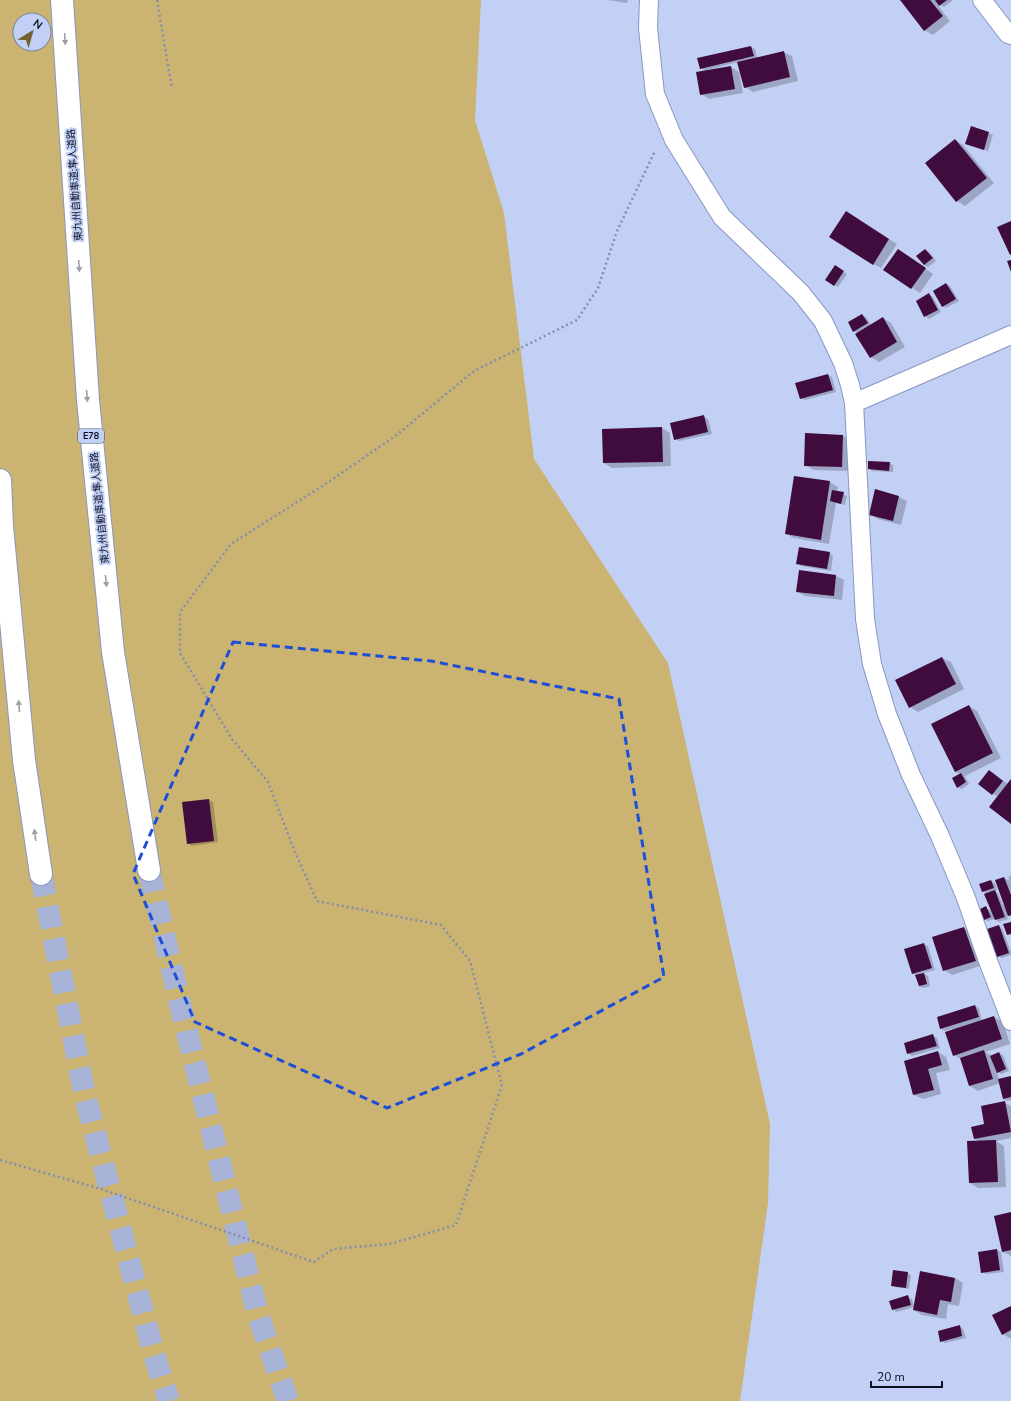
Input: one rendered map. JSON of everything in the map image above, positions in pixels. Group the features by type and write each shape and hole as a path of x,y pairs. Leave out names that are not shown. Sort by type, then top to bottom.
{"highway":[{"name":"東九州自動車道;隼人道路","path":"62,0 89,416 113,652 149,870"},
{"path":"0,480 2,526 24,760 41,874"}],"street":[{"path":"649,0 648,28 655,94 674,140 722,217 801,293 823,321 843,363 854,402 865,619 872,664 887,714 911,775 940,836 966,898 988,962 1011,1021"},
{"path":"982,0 1011,36"},
{"path":"854,402 1011,335"}],"path":[{"path":"157,0 172,89"},
{"path":"0,1160 101,1188 314,1262 332,1249 390,1244 456,1225 502,1085 470,961 441,925 318,901 295,852 268,782 232,739 180,653 180,612 231,544 330,481 398,434 474,371 577,320 598,288 616,231 668,125"}],"highlighted area":[{"path":"233,642 431,661 619,699 664,977 521,1054 387,1108 195,1022 133,874"}],"shaded area":[{"path":"0,0 481,0 475,120 504,213 534,459 668,663 770,1124 768,1203 740,1401 0,1401"}],"building":[{"path":"900,0 930,0 943,16 924,31"},
{"path":"935,0 947,0 939,6"},
{"path":"751,46 754,56 700,69 697,58"},
{"path":"784,51 790,77 744,88 737,62"},
{"path":"731,66 735,89 700,95 696,72"},
{"path":"971,126 989,132 984,150 965,144"},
{"path":"955,139 987,178 956,202 925,163"},
{"path":"846,211 889,239 873,265 829,237"},
{"path":"1011,221 1011,254 1010,255 997,227"},
{"path":"898,249 926,268 911,289 883,270"},
{"path":"925,249 933,258 924,265 916,256"},
{"path":"1011,260 1011,272 1007,261"},
{"path":"835,265 844,271 834,286 825,280"},
{"path":"946,283 956,299 942,307 933,291"},
{"path":"929,293 938,310 924,317 916,301"},
{"path":"862,314 868,323 853,332 848,322"},
{"path":"883,317 897,342 870,358 855,334"},
{"path":"828,374 833,390 800,399 795,383"},
{"path":"704,415 708,432 674,440 670,423"},
{"path":"662,427 663,462 603,463 602,429"},
{"path":"805,433 843,435 842,467 804,466"},
{"path":"868,461 890,462 889,471 868,469"},
{"path":"794,476 830,481 821,540 785,534"},
{"path":"875,489 899,496 893,521 869,515"},
{"path":"832,490 844,492 841,504 830,501"},
{"path":"799,547 830,552 827,569 796,564"},
{"path":"799,570 836,575 834,596 796,592"},
{"path":"942,657 956,684 909,708 895,680"},
{"path":"969,705 993,753 955,772 931,724"},
{"path":"989,770 1003,781 992,795 978,784"},
{"path":"961,773 966,782 957,788 952,778"},
{"path":"1011,779 1011,824 989,807"},
{"path":"209,799 214,841 187,844 182,802"},
{"path":"1004,877 1011,895 1011,915 1008,916 995,880"},
{"path":"991,880 994,888 982,892 979,884"},
{"path":"995,890 1005,917 995,920 984,894"},
{"path":"986,906 991,917 984,920 980,909"},
{"path":"1011,922 1011,934 1007,935 1003,924"},
{"path":"999,925 1009,953 997,957 987,929"},
{"path":"964,927 976,961 943,971 932,937"},
{"path":"924,943 932,968 912,974 904,949"},
{"path":"924,973 927,984 919,986 915,975"},
{"path":"975,1005 979,1017 940,1029 937,1017"},
{"path":"994,1016 1002,1039 953,1056 945,1032"},
{"path":"933,1034 937,1046 907,1054 904,1043"},
{"path":"984,1050 993,1079 969,1086 960,1058"},
{"path":"938,1051 942,1065 928,1069 934,1090 913,1095 904,1061"},
{"path":"999,1052 1006,1069 997,1073 990,1056"},
{"path":"1011,1076 1011,1097 1003,1099 998,1079"},
{"path":"1005,1101 1011,1132 974,1139 971,1127 984,1124 981,1106"},
{"path":"996,1140 998,1182 969,1183 967,1141"},
{"path":"1011,1212 1011,1250 1002,1252 994,1216"},
{"path":"997,1249 1000,1270 981,1273 978,1252"},
{"path":"893,1270 908,1272 906,1288 891,1286"},
{"path":"920,1271 955,1278 951,1302 940,1300 937,1315 913,1310"},
{"path":"908,1295 911,1305 892,1310 889,1301"},
{"path":"1011,1306 1011,1330 1002,1335 992,1315"},
{"path":"960,1325 962,1336 940,1342 938,1331"}],"tunnel":[{"path":"149,870 181,1008 258,1315 288,1401"},
{"path":"41,874 85,1096 154,1354 169,1401"}]}
